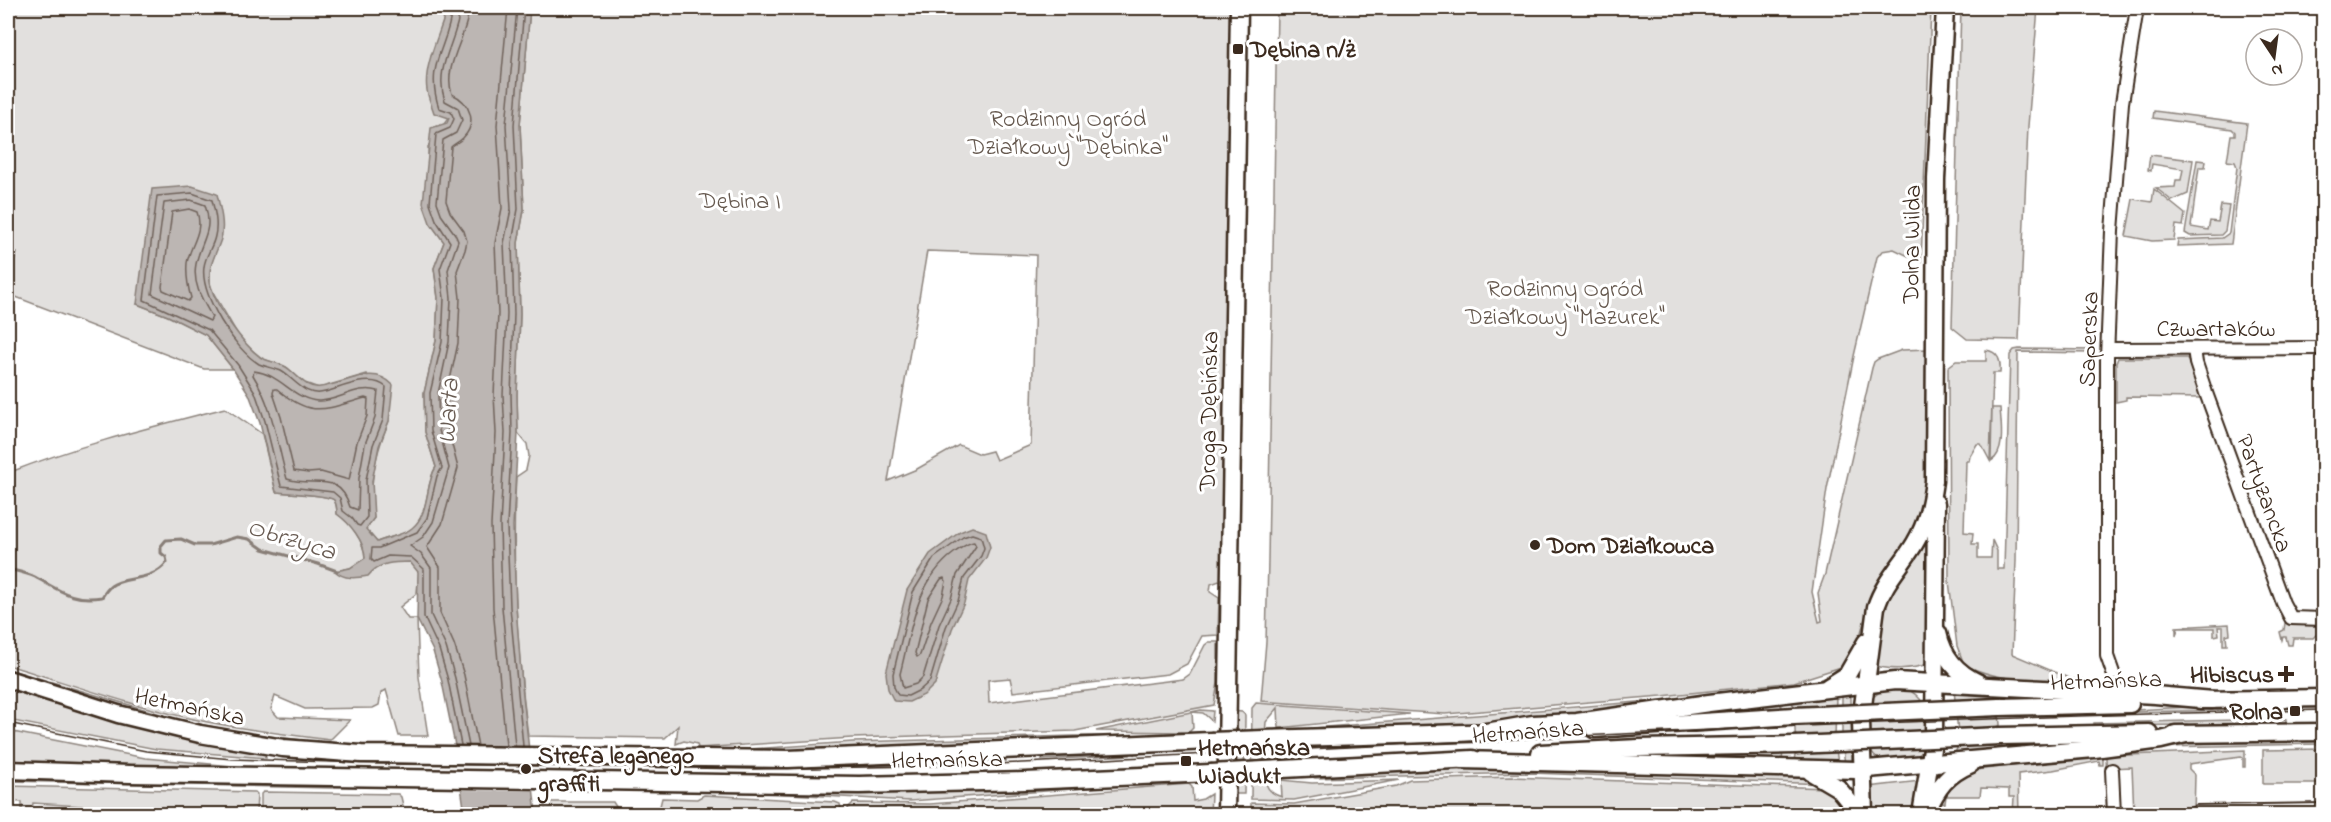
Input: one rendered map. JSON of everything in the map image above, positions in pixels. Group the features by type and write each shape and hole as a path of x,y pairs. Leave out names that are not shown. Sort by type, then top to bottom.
{"main road":[{"name":"Droga Dębińska","path":"1226,814 1239,8"},
{"name":"Dolna Wilda","path":"1929,765 1934,736 1933,683 1936,621 1937,520 1934,481 1936,179 1945,8"},
{"name":"Dolna Wilda","path":"1862,770 1861,722 1876,607 1882,591 1915,543 1928,517 1934,481"},
{"path":"1936,621 1940,644 1950,662 1964,675 1986,686"},
{"path":"1814,691 1832,685 1847,675 1874,628"},
{"name":"Hetmańska","path":"8,680 118,714 200,735 283,748 368,754 686,759 844,758 1211,741 1631,728 1794,716 1999,707 2324,698"},
{"path":"1485,732 1533,724 1577,722 1892,681 2212,700"},
{"path":"1462,759 1862,770 2094,749 2162,740 2186,734 2324,732"},
{"name":"Hetmańska","path":"8,770 685,783 912,784 1264,770 1639,748 1795,746 2084,733 2186,734"},
{"path":"1923,814 1945,779 1965,767 1987,759"},
{"path":"1923,814 1929,765"},
{"path":"1798,769 1812,772 1832,783 1846,796 1859,814"},
{"path":"1862,770 1864,814"}],"street":[{"name":"Saperska","path":"2113,673 2107,656 2108,348 2112,231 2120,122 2138,8"},
{"name":"Czwartaków","path":"2108,348 2324,348"},
{"name":"Partyzancka","path":"2194,349 2206,393 2283,603 2291,618 2324,619"},
{"path":"2112,770 2114,814"},
{"path":"2196,812 2324,810"}],"green space":[{"path":"8,8 447,8 431,57 449,117 428,147 430,223 444,242 434,268 438,298 436,341 424,393 425,432 436,467 430,481 422,516 412,529 377,542 365,529 374,518 372,481 380,445 389,421 367,374 319,388 305,383 286,367 263,359 242,342 210,284 210,267 221,237 137,304 206,335 233,369 204,369 8,294 8,280 17,253 8,249"},
{"path":"530,8 1232,8 1224,472 1225,579 1211,584 1210,592 1219,598 1218,635 1202,636 1187,664 1168,674 1013,692 1010,678 988,680 989,703 1183,679 1190,674 1205,645 1209,642 1218,642 1218,683 1214,705 1075,731 852,738 698,748 697,744 684,741 676,744 678,726 665,738 528,736 518,639 514,542 516,477 526,470 529,456 527,444 518,433 520,314 518,243 524,210 520,125","holes":["927,251 1036,255 1031,445 996,460 992,451 980,454 959,445 917,469 888,481"]},
{"name":"Rodzinny Ogród Działkowy \"Mazurek\"","path":"1277,8 1931,8 1921,262 1894,249 1882,251 1877,257 1827,489 1812,592 1819,622 1822,621 1818,593 1825,574 1872,368 1878,359 1902,350 1928,349 1928,481 1924,512 1868,608 1855,653 1841,667 1794,682 1662,696 1445,714 1261,701 1266,642 1268,561"},
{"path":"1961,8 2038,8 2028,126 2019,340 1967,339 1952,327"},
{"path":"2154,111 2247,123 2231,244 2177,246 2178,240 2222,238 2229,233 2237,167 2235,162 2227,161 2231,135 2235,135 2235,132 2232,129 2153,118"},
{"path":"2150,155 2193,160 2188,194 2172,201 2156,188 2175,187 2176,180 2181,180 2183,169 2152,164 2151,171 2148,170"},
{"path":"2197,160 2206,161 2205,167 2199,167 2191,227 2208,230 2210,221 2218,222 2221,205 2229,206 2225,231 2221,235 2190,236 2185,233"},
{"path":"2154,189 2185,214 2183,226 2176,225 2174,240 2152,241 2126,236 2133,199 2152,202"},
{"path":"1986,350 1994,353 1999,361 2000,373 1993,373 1990,461 1981,444 1977,444 1969,461 1966,461 1964,532 1973,533 1972,544 1978,544 1978,558 1991,558 1992,540 1997,551 1997,569 2004,569 2010,355 2014,350 2094,350 2094,353 2018,352 2016,561 2012,654 2071,679 2082,679 2083,684 2039,683 1988,674 1964,664 1957,646 1949,581 1948,367 1956,361 1986,361"},
{"path":"2118,358 2187,358 2201,398 2126,397 2126,400 2116,402"},
{"path":"225,408 262,434 276,492 334,500 337,514 347,522 360,539 365,558 350,568 336,571 373,570 389,562 410,562 419,572 417,593 400,607 408,619 417,619 419,677 428,736 399,736 386,690 381,693 379,705 373,708 305,709 275,696 271,709 278,717 350,720 330,740 207,722 106,696 8,665 8,473 88,445"},
{"path":"1992,408 2000,408 2002,437 1999,451 1991,461"},
{"path":"1928,535 1928,664 1901,669 1874,665 1883,603"},
{"path":"2323,622 2323,635 2319,632 2313,638 2293,638 2292,645 2288,645 2286,637 2282,640 2280,632 2284,630 2285,623"},
{"path":"2229,624 2230,634 2226,635 2227,645 2223,645 2223,627 2218,627 2219,635 2214,636 2214,628 2178,628 2176,636 2176,627"},
{"path":"8,669 184,721 245,733 334,744 334,747 183,725 8,674"},
{"path":"1832,675 1834,678 1809,686 1488,724 1314,731 1314,728 1662,700 1810,683"},
{"path":"8,686 265,752 266,758 156,749 8,720"},
{"path":"1904,688 1917,695 1924,705 1927,724 1925,746 1916,758 1883,761 1871,751 1868,743 1871,699 1883,689"},
{"path":"1954,689 2000,692 1998,699 2002,750 1953,757 1959,744"},
{"path":"1836,693 1835,742 1838,764 1793,762 1796,753 1794,706 1791,701"},
{"path":"1842,693 1850,694 1851,698 1852,760 1845,764 1842,742"},
{"path":"1778,702 1782,706 1781,711 1584,723"},
{"path":"1256,703 1410,714 1279,728 1278,708 1266,722 1264,746 1362,743 1363,745 1265,749 1264,760 1364,757 1264,763 1266,784 1268,789 1276,795 1282,797 1281,780 1312,783 1399,780 1294,800 1251,799 1252,708"},
{"path":"2234,704 2285,704 2286,709 2087,713"},
{"path":"1201,710 1213,711 1212,721 1203,713 1192,712 1193,728 1189,732 1096,731"},
{"path":"1232,711 1242,712 1245,715 1244,794 1231,794"},
{"path":"2286,719 2286,724 2094,726 2094,723"},
{"path":"8,731 145,758 266,769 8,765"},
{"path":"1075,736 1181,736 817,752 721,751 853,742"},
{"path":"2324,741 2323,744 2159,747 2168,744"},
{"path":"2323,749 2323,784 2263,784 2263,750"},
{"path":"1135,750 1134,755 1134,752 1130,752 1130,755 1042,760 1043,756"},
{"path":"2245,750 2245,767 2243,767 2241,757 2189,764 2189,769 2195,775 2194,814 2134,814 2132,767 2109,768 2107,792 2106,756"},
{"path":"1783,751 1782,761 1584,756"},
{"path":"2103,756 2103,765 2100,765 2099,761 2018,774 2019,814 2013,814 2014,797 2009,797 2009,789 1981,788 1980,796 1946,796 1945,803 1939,804 1940,797 1950,785 1974,770"},
{"path":"1004,757 1006,761 848,767 685,766"},
{"path":"1491,766 1805,775 1826,784 1531,773 1315,778 1308,775"},
{"path":"8,775 333,783 333,788 8,781"},
{"path":"1511,777 1826,788 1849,814 1251,814 1251,803 1294,804 1396,786 1410,780"},
{"path":"1179,781 910,801 720,790"},
{"path":"1920,781 1915,814 1870,814 1868,787"},
{"path":"1189,784 1192,787 1193,801 1211,794 1210,814 849,814 848,808 853,803 930,804"},
{"path":"8,786 255,792 257,794 256,814 107,807 107,814 99,814 82,806 33,803 32,811 22,811 22,802 8,801"},
{"path":"263,792 398,794 401,797 405,814 264,812 261,814 261,794"},
{"path":"704,795 835,802 840,804 842,814 668,814 660,806 662,798 697,799"},
{"path":"544,802 613,802 618,810 635,814 546,814"}],"water":[{"name":"Warta","path":"447,8 530,8 520,125 524,210 518,243 520,314 518,433 513,526 522,686 536,814 465,814 454,740 442,682 433,651 417,619 418,572 410,562 387,564 372,571 368,576 351,578 335,571 350,568 365,558 360,539 347,522 337,514 334,500 276,492 260,423 249,394 233,369 206,335 137,304 152,189 192,186 217,194 222,228 221,239 212,262 211,287 231,325 246,344 260,357 286,367 310,386 320,387 367,375 385,379 393,385 389,421 379,446 372,481 374,518 366,529 377,542 412,528 422,515 430,481 436,467 425,432 424,393 436,341 438,298 434,268 444,242 430,223 423,203 431,128 447,123 449,118 434,113 426,80 430,59"},
{"path":"972,527 986,532 990,547 986,558 969,580 964,603 952,629 935,684 924,695 909,702 894,701 888,689 886,673 907,590 930,554 960,532"}],"pier":[{"path":"452,745 532,746 536,791 459,790"}],"waterway":[{"path":"432,8 438,11"},
{"name":"Obrzyca","path":"8,569 32,576 74,596 102,597 110,587 117,583 147,576 161,568 167,562 166,557 161,553 161,546 166,540 181,539 195,545 210,545 237,537 249,539 263,549 337,571"}],"tram line":[{"path":"8,723 146,751 232,759 753,769 980,765 1820,725 2324,710"}],"place":[{"name":"Dębina n/ż","path":"1238,49"},
{"name":"Dom Działkowca","path":"1535,545"},
{"name":"Hibiscus","path":"2286,674"},
{"name":"Rolna","path":"2295,711"},
{"name":"Hetmańska Wiadukt","path":"1186,761"},
{"name":"Strefa leganego graffiti","path":"526,769"}],"park label":[{"name":"Rodzinny Ogród Działkowy \"Dębinka\"","path":"1068,132"},
{"name":"Dębina I","path":"740,200"}]}
